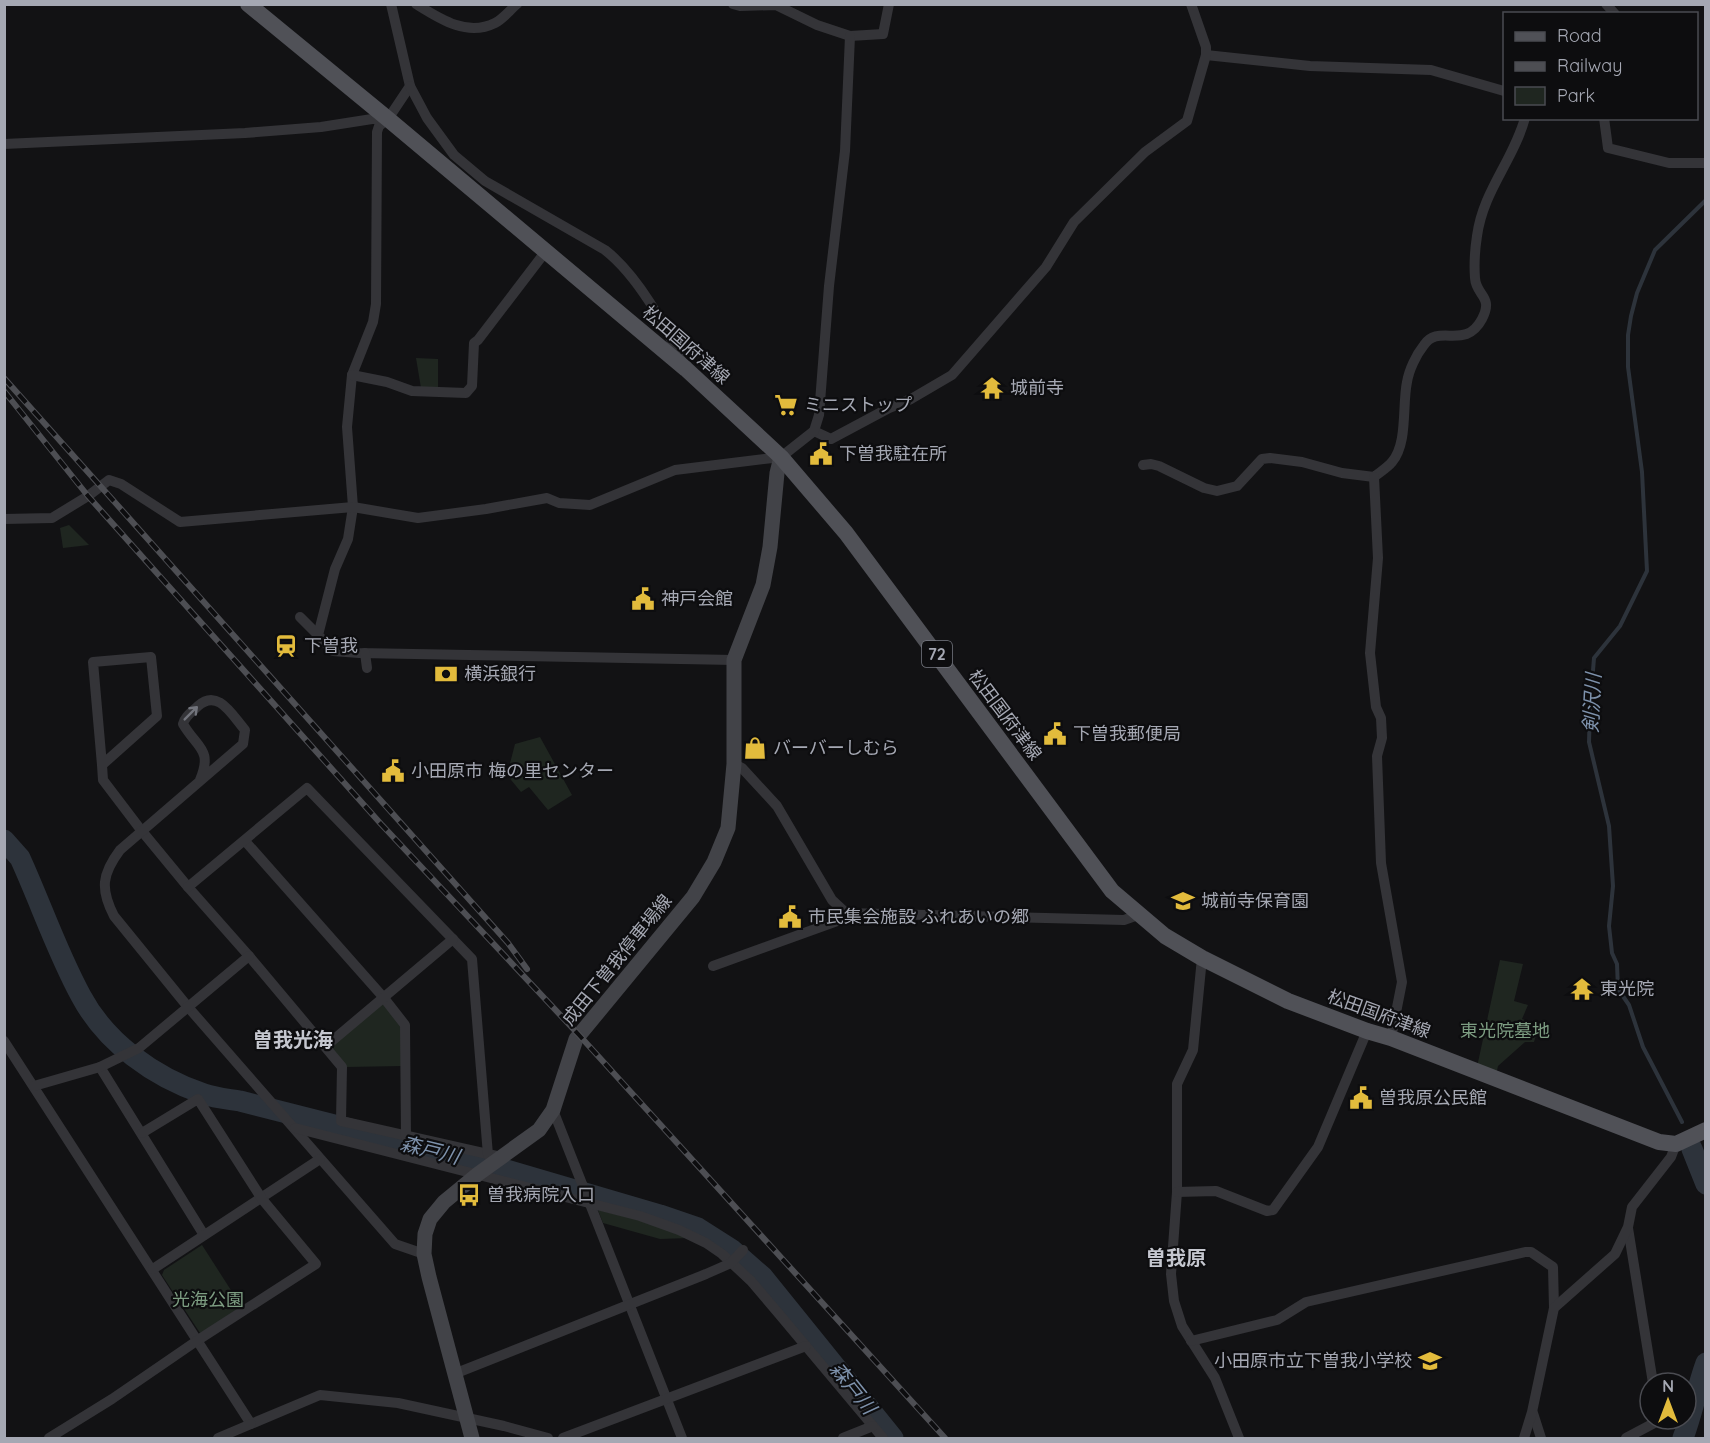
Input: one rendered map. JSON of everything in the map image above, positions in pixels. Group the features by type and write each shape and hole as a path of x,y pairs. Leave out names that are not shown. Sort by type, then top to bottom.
{"main road":[{"name":"松田国府津線","path":"248,4 686,369 780,456 846,533 1112,891 1138,915 1165,936 1202,958 1288,1001 1391,1038 1659,1142 1676,1143"},
{"name":"成田下曽我停車場線","path":"472,1438 424,1254 425,1234 430,1219 444,1202 478,1174 494,1156 539,1130 553,1110 576,1040 693,897 714,862 728,828 734,764 735,660 763,585 770,547 780,456"},
{"path":"1676,1143 1706,1130"}],"street":[{"path":"391,4 410,86 445,146 485,181 605,250 621,263 668,331 686,369"},
{"path":"417,4 446,22 471,28 495,23 517,4"},
{"path":"733,4 740,6 777,5 817,26 850,36 883,34 889,4"},
{"path":"814,431 831,439 911,399 952,375 1046,267 1074,222 1145,152 1187,121 1206,55 1206,46 1191,4"},
{"path":"4,519 52,518 109,480 121,484 180,522 352,507 418,518 547,498 559,503 590,505 675,470 780,456 814,431 819,415 829,286 845,151 850,36"},
{"path":"1206,55 1310,66 1431,70 1503,91"},
{"path":"318,635 335,569 348,539 352,507 347,427 352,375 373,322 376,304 377,132 379,126 388,119 410,86"},
{"path":"4,144 245,133 388,119"},
{"path":"1143,465 1159,466 1204,488 1217,491 1237,486 1262,459 1302,462 1342,473 1374,477 1391,464 1396,456 1404,427 1410,370 1423,346 1429,338 1436,336 1465,336 1471,333 1481,320 1486,305 1485,297 1475,280 1477,236 1484,208 1496,180 1516,147 1524,120"},
{"path":"1604,120 1608,148 1669,163 1706,163"},
{"path":"352,375 387,382 412,391 466,393 472,386 474,343 546,251"},
{"path":"1374,477 1378,558 1377,598 1370,653 1382,738 1377,756 1380,863 1402,982 1391,1038"},
{"path":"300,617 333,651 735,660"},
{"path":"365,653 367,668"},
{"path":"102,765 157,716 151,657 93,662 103,780 188,887 342,1067 340,1121 494,1156 472,959 307,788 188,887"},
{"path":"200,780 205,768 204,750 183,724 184,718 205,700 213,700 220,702 245,730 243,744 120,850 108,865 105,900 114,916 188,1007 396,1244 424,1254"},
{"path":"734,764 742,768 777,806 832,900 846,913 932,917 1124,920 1138,915"},
{"path":"245,841 384,998 405,1025 406,1137"},
{"path":"713,966 840,920 846,913"},
{"path":"326,1046 453,939"},
{"path":"34,1086 100,1067 136,1050 249,956"},
{"path":"1202,958 1194,1050 1177,1084 1177,1192 1171,1274 1174,1301 1182,1326 1215,1378 1239,1438"},
{"path":"1177,1192 1216,1191 1268,1211 1274,1210 1318,1147 1367,1031"},
{"path":"4,1041 251,1424"},
{"path":"100,1067 204,1235"},
{"path":"49,1438 62,1435 198,1340 316,1264 262,1199 198,1099 142,1133"},
{"path":"553,1110 682,1438"},
{"path":"291,1124 640,1216 679,1230 706,1243 732,1261 758,1289 883,1438"},
{"path":"1554,1308 1615,1254 1628,1227 1632,1207 1671,1157 1676,1143"},
{"path":"153,1269 320,1159"},
{"path":"1628,1227 1651,1371"},
{"path":"454,1374 706,1274 732,1261 743,1250"},
{"path":"1191,1341 1277,1320 1306,1302 1531,1252 1553,1268 1554,1308 1533,1412 1524,1438"},
{"path":"563,1438 806,1346"},
{"path":"218,1438 238,1434 251,1424 320,1395 398,1403 548,1438"},
{"path":"1533,1412 1540,1438"},
{"path":"843,1438 873,1426"}],"green space":[{"path":"416,358 438,359 438,388 421,388"},
{"path":"69,525 89,545 63,548 60,528"},
{"path":"540,737 572,795 548,810 529,787 521,792 507,775 515,744"},
{"name":"東光院墓地","path":"1500,960 1523,964 1514,1001 1528,1005 1522,1019 1539,1025 1534,1042 1525,1042 1498,1066 1496,1075 1477,1067"},
{"path":"384,1001 403,1025 403,1066 346,1067 329,1047"},
{"path":"598,1210 639,1220 689,1238 660,1239 603,1223"},
{"name":"光海公園","path":"202,1245 243,1309 200,1333 162,1275 164,1270"}],"waterway":[{"name":"剣沢川","path":"1682,1122 1643,1047 1629,1005 1618,989 1617,964 1612,953 1609,926 1613,886 1609,826 1589,742 1594,658 1620,626 1647,571 1642,472 1628,367 1628,335 1631,316 1637,293 1655,250 1706,200"},
{"name":"森戸川","path":"4,840 20,858 64,962 91,1013 118,1043 150,1068 185,1087 208,1095 240,1101 472,1160 698,1228 731,1249 763,1277 893,1438"},
{"name":"剣沢川","path":"1692,1149 1706,1184"},
{"name":"剣沢川","path":"1683,1438 1706,1363"}],"railway":[{"path":"4,378 508,943 527,969"},
{"path":"4,391 88,496 381,824 579,1035 945,1438"}],"place":[{"name":"城前寺","path":"992,388"},
{"name":"ミニストップ","path":"786,405"},
{"name":"下曽我駐在所","path":"821,454"},
{"name":"神戸会館","path":"643,599"},
{"name":"下曽我","path":"286,646"},
{"name":"横浜銀行","path":"446,674"},
{"name":"下曽我郵便局","path":"1055,734"},
{"name":"バーバーしむら","path":"755,748"},
{"name":"小田原市 梅の里センター","path":"393,771"},
{"name":"城前寺保育園","path":"1183,901"},
{"name":"市民集会施設 ふれあいの郷","path":"790,917"},
{"name":"東光院","path":"1582,989"},
{"name":"曽我原公民館","path":"1361,1098"},
{"name":"曽我病院入口","path":"469,1195"},
{"name":"小田原市立下曽我小学校","path":"1430,1361"}],"district":[{"name":"曽我光海","path":"293,1040"},
{"name":"曽我原","path":"1176,1258"}]}
